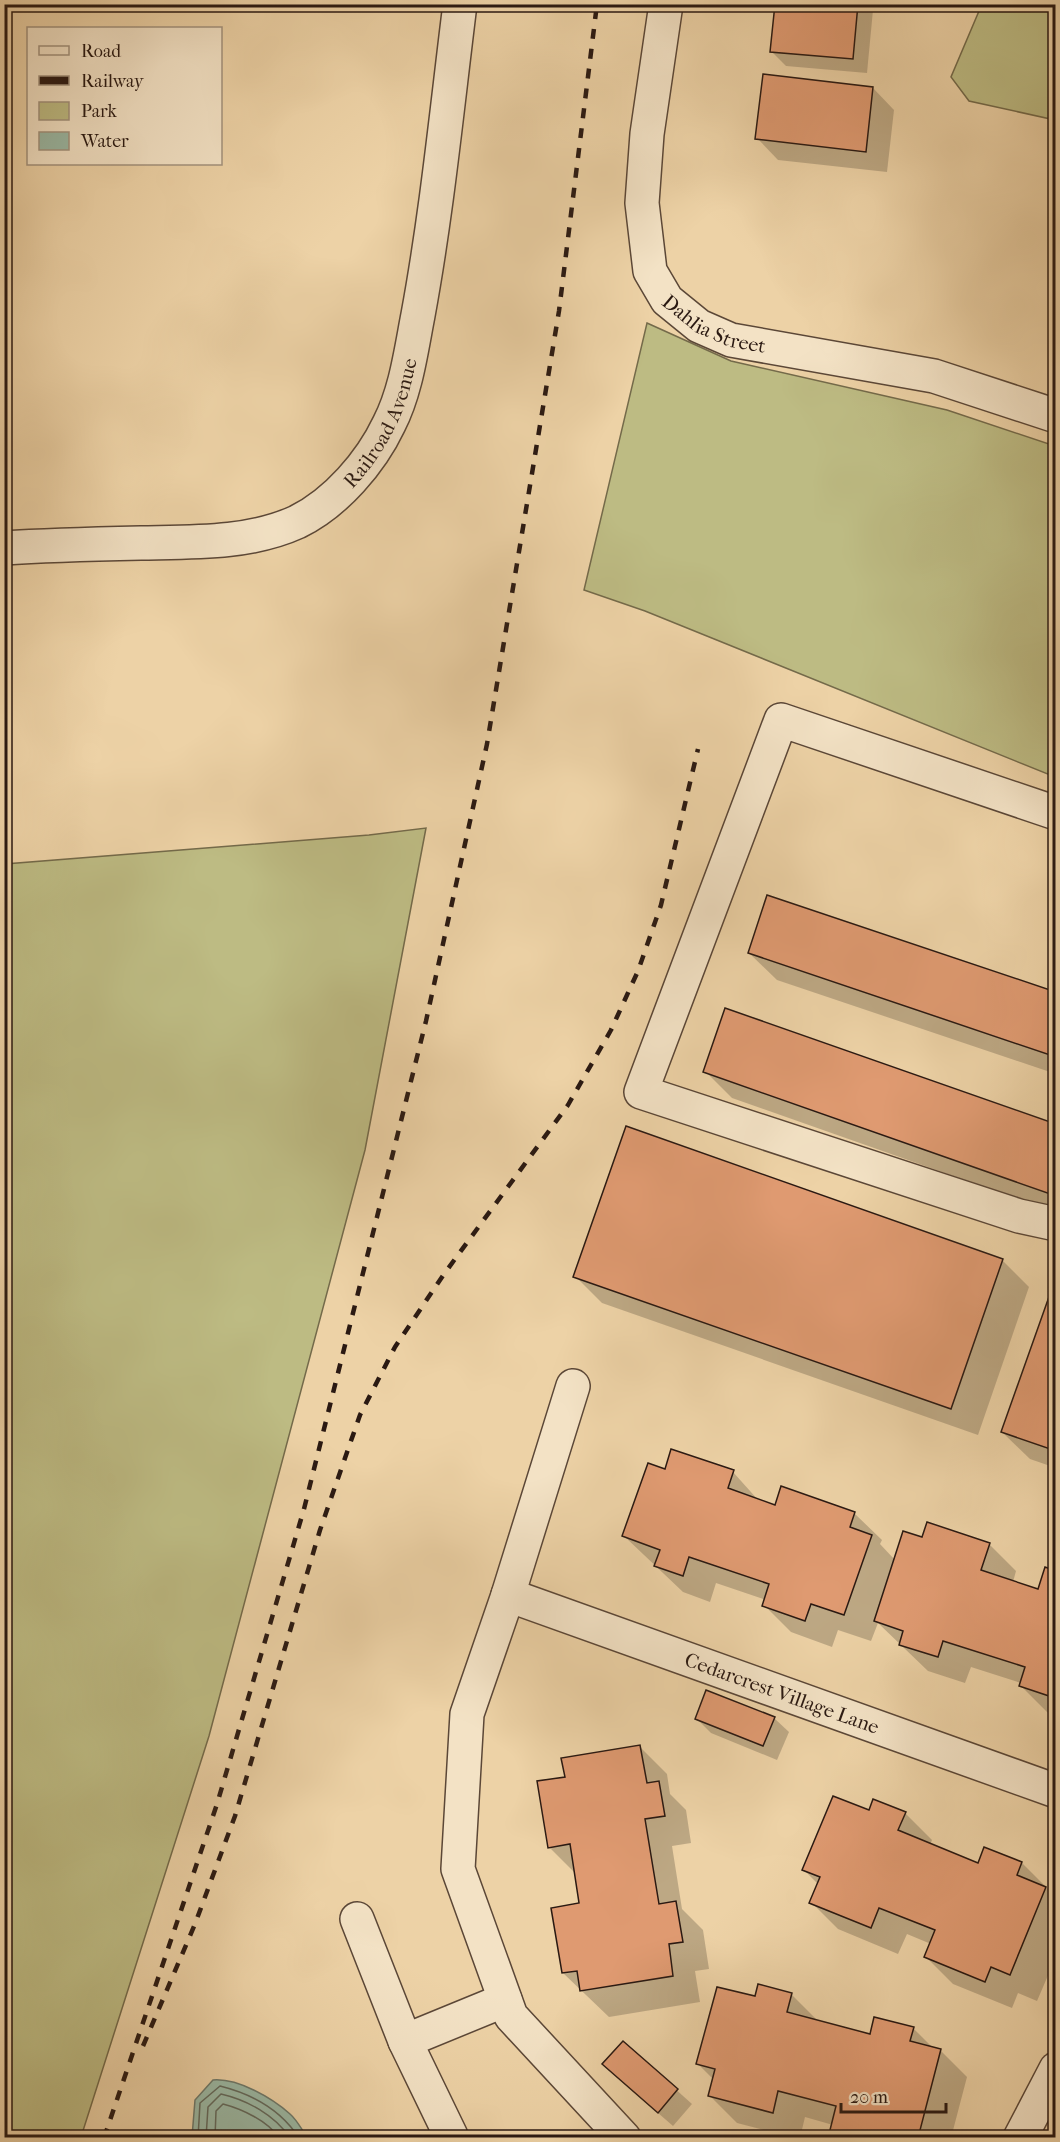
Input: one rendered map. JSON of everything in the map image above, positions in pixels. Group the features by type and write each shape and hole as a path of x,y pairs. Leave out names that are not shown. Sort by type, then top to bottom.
{"street":[{"name":"Railroad Avenue","path":"4,548 215,541 254,535 297,522 328,501 369,458 390,424 402,390 415,331 425,275 460,4"},
{"name":"Dahlia Street","path":"666,4 647,134 642,203 650,272 667,300 699,326 731,340 934,376 1056,416"},
{"path":"1056,813 781,720 641,1092 1019,1216 1056,1224"},
{"path":"573,1386 508,1595 467,1714 458,1869 511,2016 624,2138"},
{"name":"Cedarcrest Village Lane","path":"508,1595 1056,1791"},
{"path":"357,1919 405,2041 451,2136"},
{"path":"405,2041 505,2000"},
{"path":"1020,2138 1056,2069"}],"green space":[{"path":"982,4 1055,5 1055,120 969,101 951,77"},
{"path":"647,323 731,361 947,410 1055,446 1055,777 645,611 584,590"},
{"path":"426,828 365,1150 209,1736 81,2137 5,2137 5,864 369,835"}],"water":[{"path":"213,2080 233,2082 264,2096 293,2116 307,2137 192,2137 195,2100"}],"building":[{"path":"775,4 858,4 853,59 770,52"},
{"path":"763,74 873,87 866,152 755,139"},
{"path":"767,895 1056,992 1056,1057 748,953"},
{"path":"725,1008 1056,1124 1056,1196 703,1072"},
{"path":"626,1126 1003,1259 951,1409 573,1277"},
{"path":"1056,1277 1056,1451 1001,1432"},
{"path":"671,1449 734,1470 728,1488 775,1505 781,1486 855,1512 850,1527 872,1535 844,1615 811,1604 805,1621 762,1606 769,1584 689,1557 683,1576 654,1566 660,1550 622,1536 648,1463 665,1469"},
{"path":"927,1522 990,1543 981,1570 1038,1589 1045,1567 1056,1571 1056,1688 1052,1697 1019,1686 1025,1667 943,1641 938,1657 899,1645 903,1631 874,1621 903,1531 922,1537"},
{"path":"706,1690 775,1717 763,1746 695,1719"},
{"path":"640,1745 647,1783 659,1781 665,1816 645,1819 659,1904 676,1901 683,1942 669,1944 673,1976 580,1991 577,1971 562,1973 551,1908 579,1903 570,1844 548,1848 537,1781 565,1777 561,1758"},
{"path":"833,1796 869,1810 873,1799 906,1812 898,1830 978,1863 984,1847 1022,1862 1017,1875 1046,1887 1010,1975 991,1967 985,1982 924,1957 935,1930 879,1908 871,1928 809,1903 820,1877 802,1870"},
{"path":"758,1984 792,1993 787,2012 870,2034 874,2017 914,2027 910,2041 941,2049 918,2138 897,2135 842,2138 829,2134 836,2106 778,2091 773,2113 708,2096 715,2069 696,2064 717,1987 755,1996"},
{"path":"623,2041 678,2089 658,2113 602,2064"}],"railway":[{"path":"104,2138 217,1804 304,1509 426,1021 487,744 559,311 597,4"},
{"path":"143,2046 195,1924 235,1816 320,1530 360,1415 395,1347 444,1274 568,1105 611,1030 638,971 661,905 698,749"}]}
